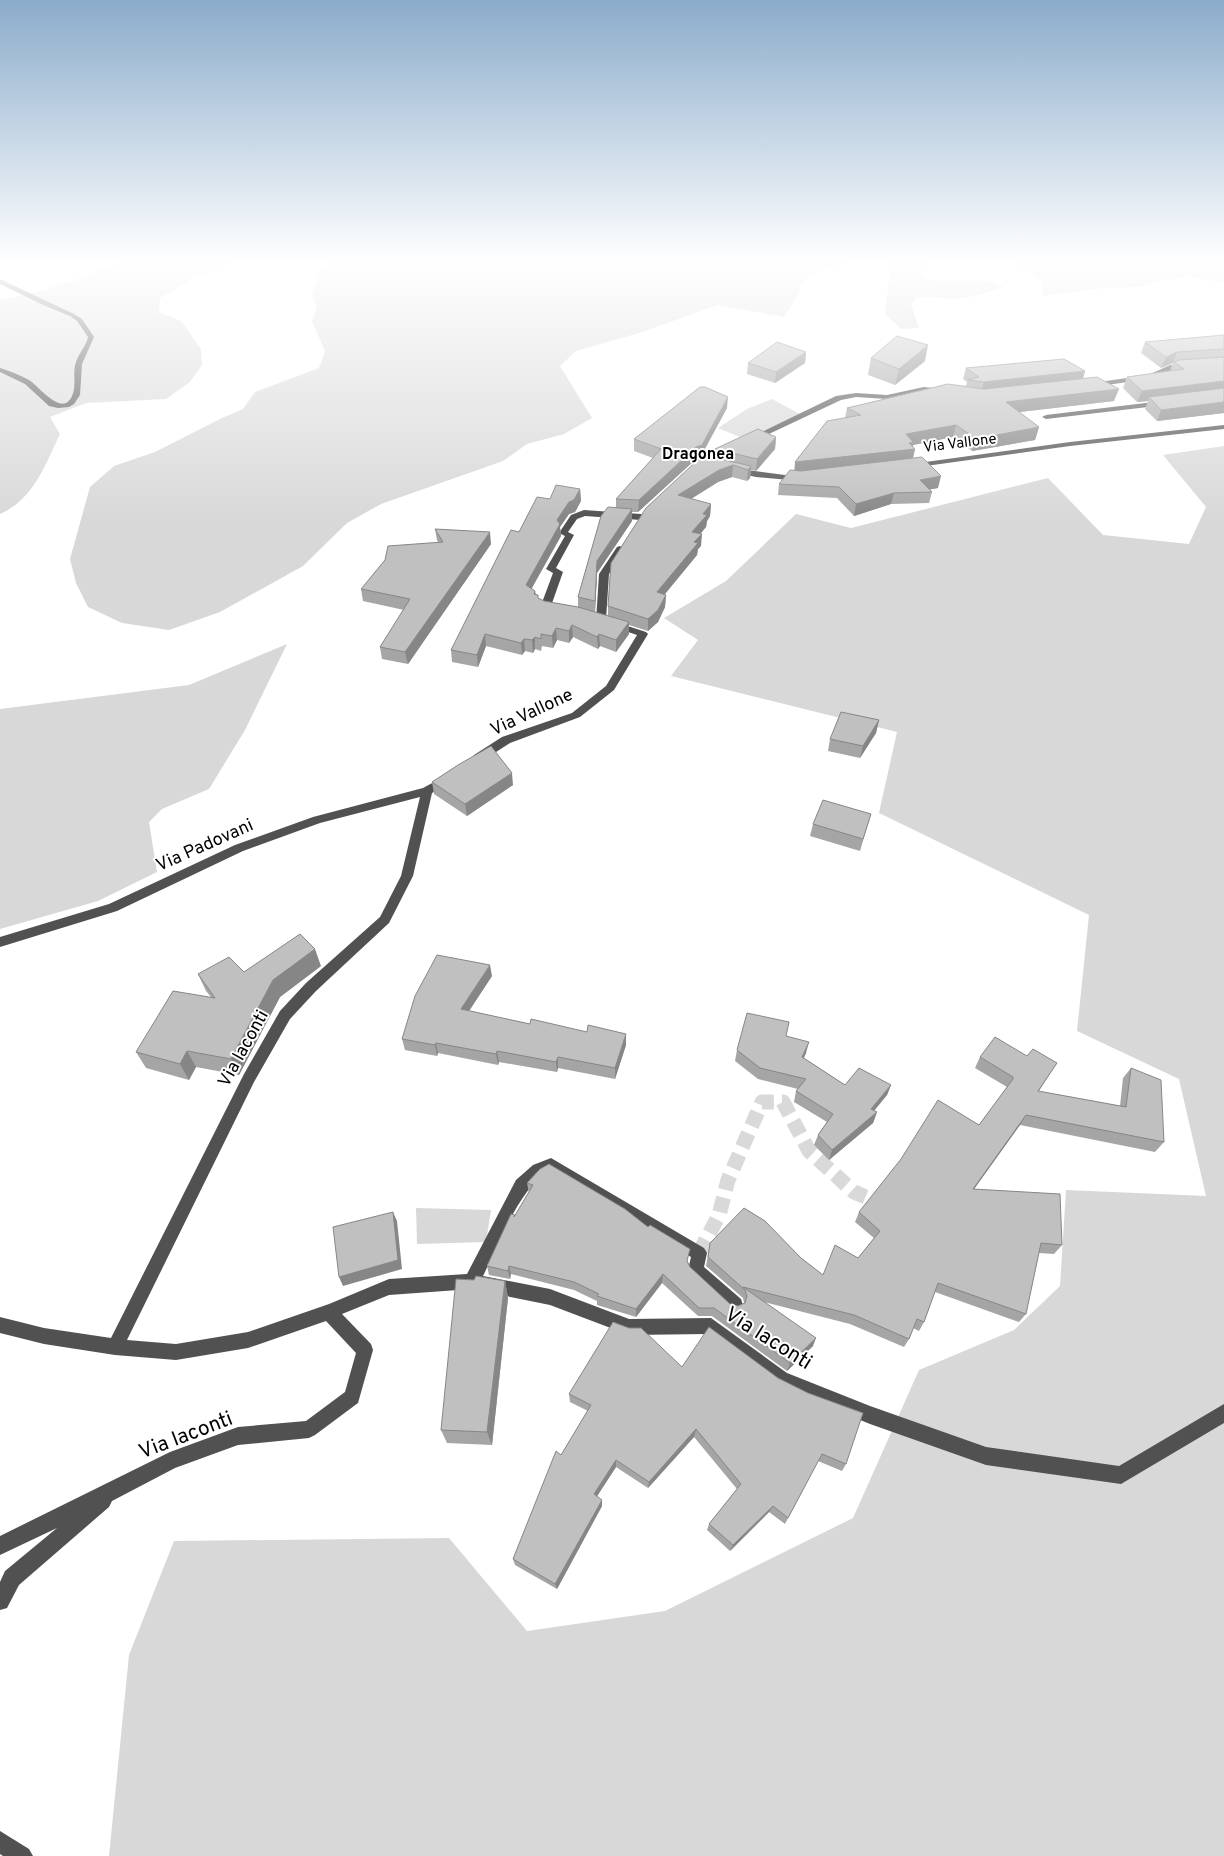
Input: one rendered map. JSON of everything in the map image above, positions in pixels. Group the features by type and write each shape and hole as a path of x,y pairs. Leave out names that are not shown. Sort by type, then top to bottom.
{"street":[{"path":"0,370 31,384 50,403 60,406 69,404 75,397 79,385 78,368 80,360 87,349"},
{"path":"1086,386 1150,377 1173,367 1199,366"},
{"path":"743,442 839,398 856,395 887,397 924,388 952,393"},
{"path":"1046,417 1175,401"},
{"name":"Via Vallone","path":"903,467 1070,444 1224,427"},
{"path":"723,467 756,475 799,479 808,478"},
{"path":"563,610 545,608 558,572 551,569 570,535 563,533 574,517 584,513 642,517"},
{"path":"601,621 604,574 625,541"},
{"name":"Via Vallone","path":"427,791 506,740 576,715 610,688 643,634 588,616"},
{"name":"Via Padovani","path":"0,942 113,908 239,848 317,820 427,791"},
{"name":"Via Iaconti","path":"115,1347 249,1078 285,1015 311,987 385,920 407,876 427,791"},
{"path":"472,1280 521,1185 533,1172 551,1165 699,1253 696,1270 735,1305"},
{"name":"Via Iaconti","path":"0,1325 44,1336 115,1347 176,1352 248,1340 329,1312 389,1287 472,1280 550,1297 628,1327 710,1326 781,1379 870,1415 986,1456 1121,1475 1224,1413"},
{"name":"Via Iaconti","path":"0,1546 114,1491 170,1461 238,1436 309,1429 352,1397 365,1350 329,1312"},
{"path":"0,1601 12,1578 114,1491"},
{"path":"0,1842 22,1856"}],"shaded area":[{"path":"0,349 201,349 202,365 190,382 166,399 86,403 50,417 60,434 43,469 22,500 0,514"},
{"path":"324,349 584,349 576,351 560,366 592,418 564,434 527,444 503,461 381,504 347,523 303,566 220,612 169,630 122,623 88,607 76,583 70,559 90,487 114,466 155,452 243,409 255,392 319,368 325,351"},
{"path":"772,399 800,414 745,439 718,428 747,409"},
{"path":"1224,446 1224,1856 109,1856 129,1655 174,1541 449,1538 527,1631 665,1611 853,1518 919,1370 1014,1330 1060,1286 1066,1190 1206,1196 1179,1079 1077,1031 1089,915 879,813 897,732 671,676 698,640 664,618 726,581 796,514 851,528 1048,478 1103,535 1189,544 1206,507 1163,455"},
{"path":"287,644 245,730 209,789 162,809 149,822 157,872 98,901 0,929 0,709 189,685"},
{"path":"416,1208 491,1210 486,1242 417,1244"}],"building":[{"path":"768,349 796,349 806,352 776,372 748,363"},
{"path":"882,349 924,349 899,369 871,358"},
{"path":"1154,349 1224,349 1177,352 1166,357"},
{"path":"1224,357 1224,381 1142,391 1127,377 1184,369 1174,362 1179,360"},
{"path":"1064,359 1085,371 984,382 968,380 979,377 966,368"},
{"path":"1097,377 1119,389 1006,402 1039,427 976,439 956,425 906,434 913,442 909,443 915,449 795,462 827,421 861,415 847,408 948,384 984,389"},
{"path":"700,387 705,387 728,397 702,445 696,447 639,500 616,499 661,449 634,439"},
{"path":"1224,388 1224,402 1161,410 1149,397"},
{"path":"758,429 776,437 757,459 715,449"},
{"path":"703,455 751,466 748,470 733,465 719,470 678,495 711,504 703,514 707,515 692,532 702,534 694,542 698,543 657,592 666,595 658,610 648,619 608,606 611,563 646,508"},
{"path":"922,457 941,476 920,480 932,492 894,493 856,504 839,487 779,484 790,470 801,471"},
{"path":"556,485 580,489 574,500 569,502 557,520 560,524 526,585 535,591 534,594 538,595 538,598 544,601 578,607 629,622 616,640 599,634 597,637 572,625 569,631 556,628 552,636 541,634 541,639 535,637 532,640 524,639 521,643 485,634 477,655 451,650 511,530 519,532 537,497 550,499"},
{"path":"608,507 632,509 597,561 595,601 578,597 601,516"},
{"path":"435,529 490,532 405,652 380,647 410,599 361,589 385,560 388,546 443,542"},
{"path":"841,712 879,720 863,746 830,739"},
{"path":"491,746 512,773 465,804 432,782 458,765"},
{"path":"823,800 871,814 863,839 813,824"},
{"path":"300,934 315,949 273,980 231,1059 187,1051 180,1064 136,1052 173,991 215,998 198,974 229,957 244,972"},
{"path":"437,955 490,965 461,1009 530,1024 531,1019 587,1032 588,1025 626,1034 615,1068 558,1057 556,1062 497,1051 496,1054 402,1039 415,996"},
{"path":"747,1013 789,1022 786,1036 809,1042 802,1057 845,1085 859,1068 891,1085 871,1109 877,1112 832,1150 818,1135 833,1114 796,1091 806,1079 760,1068 737,1050"},
{"path":"995,1037 1027,1056 1033,1049 1057,1063 1038,1091 1126,1107 1131,1068 1161,1080 1164,1142 1026,1115 973,1189 1060,1194 1062,1245 1041,1243 1026,1314 938,1283 924,1322 917,1319 909,1339 854,1315 743,1287 816,1338 790,1363 714,1308 699,1308 663,1274 636,1309 597,1296 599,1294 574,1282 509,1266 508,1271 487,1266 511,1214 515,1215 514,1217 533,1185 527,1183 540,1169 549,1164 625,1209 648,1227 650,1225 690,1249 687,1261 690,1267 730,1304 738,1306 745,1303 747,1296 745,1290 708,1257 710,1243 744,1208 765,1221 801,1258 823,1275 835,1245 858,1258 880,1231 859,1212 901,1159 938,1100 979,1125 1013,1079 1013,1077 980,1057"},
{"path":"393,1212 398,1260 339,1277 333,1227"},
{"path":"476,1276 505,1281 487,1432 441,1430 456,1279 474,1280"},
{"path":"613,1322 629,1328 641,1328 682,1367 709,1327 778,1378 808,1393 863,1413 846,1464 822,1454 788,1518 773,1506 733,1545 709,1524 741,1484 696,1429 649,1482 616,1460 594,1494 602,1500 555,1584 513,1559 556,1451 561,1455 591,1405 569,1394"}],"tunnel":[{"path":"699,1253 719,1215 728,1180 762,1102 783,1102 809,1151 854,1192 885,1205"}],"district":[{"name":"Dragonea","path":"698,455"}]}
